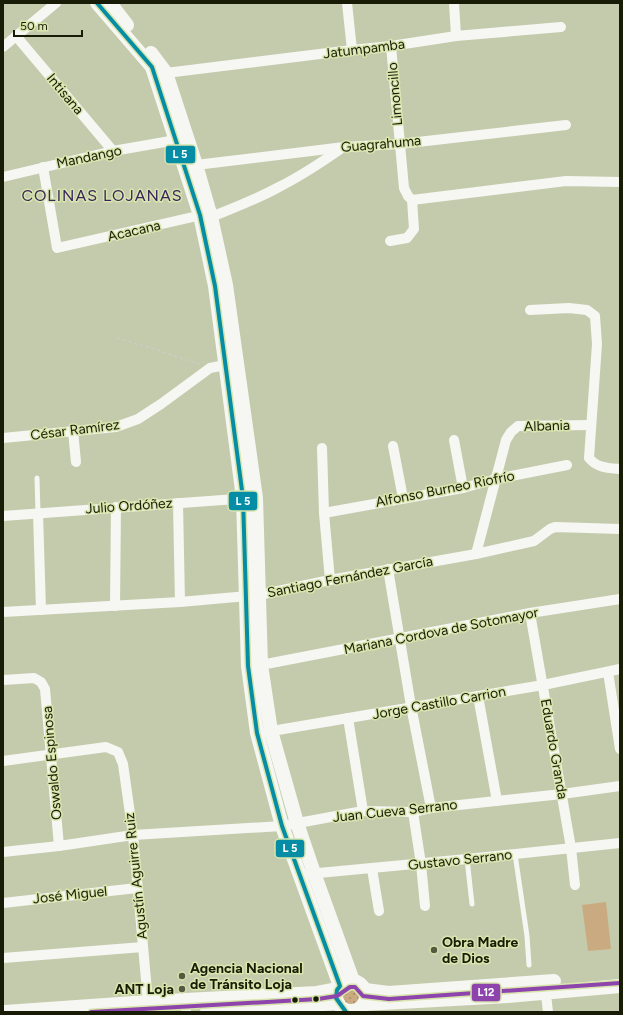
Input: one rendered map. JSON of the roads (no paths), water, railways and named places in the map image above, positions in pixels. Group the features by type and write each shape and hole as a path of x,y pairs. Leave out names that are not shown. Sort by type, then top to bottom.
{"main road":[{"path":"97,3 152,67 176,140 207,215 225,365 249,498"},
{"path":"110,3 166,73 196,165 207,215 226,285 249,498 253,596 271,731 297,823 307,874 339,987 336,993 343,1008"},
{"path":"253,596 248,666 257,733 282,826 307,874 353,981"},
{"path":"365,990 418,996 508,996 545,987 620,977"},
{"path":"5,1012 148,1002 186,1006 317,993 339,987 348,981 358,982 365,990 366,1000 362,1008"},
{"path":"545,987 620,986"},
{"path":"207,1012 343,1008 356,1011 362,1008 418,996"}],"street":[{"path":"3,47 56,3"},
{"path":"347,3 352,50"},
{"path":"454,3 456,36"},
{"name":"Jatumpamba","path":"166,73 391,46 456,36 561,27"},
{"name":"Intisana","path":"16,36 113,152"},
{"name":"Limoncillo","path":"390,241 407,238 414,229 412,200 404,188 391,46"},
{"name":"Guagrahuma","path":"196,165 344,147 400,144 566,125"},
{"name":"Mandango","path":"3,177 113,152 176,140"},
{"name":"Acacana","path":"43,167 57,248 207,215 246,203 280,187 344,147"},
{"path":"412,200 566,181 620,182"},
{"name":"Albania","path":"530,310 569,308 587,310 595,316 597,344 589,458 594,464 602,467 620,469"},
{"name":"César Ramírez","path":"3,438 116,428 138,419 210,368 225,365"},
{"name":"Albania","path":"476,554 506,440 511,432 518,426 591,425"},
{"path":"73,431 76,462"},
{"path":"454,440 463,488"},
{"path":"393,446 403,498"},
{"path":"322,448 324,513 330,580"},
{"name":"Alfonso Burneo Riofrío","path":"324,513 463,488 496,479 566,465"},
{"name":"Julio Ordóñez","path":"3,516 249,498"},
{"path":"178,503 180,602"},
{"path":"115,606 116,507"},
{"path":"38,513 41,610"},
{"name":"Santiago Fernández García","path":"3,612 180,602 253,596 388,569 476,554 534,540 555,526 620,529"},
{"path":"388,569 411,706 431,808"},
{"name":"Mariana Cordova de Sotomayor","path":"262,665 530,613 620,599"},
{"name":"Eduardo Granda","path":"530,613 571,848 575,885"},
{"name":"Jorge Castillo Carrion","path":"257,733 543,685 620,669"},
{"path":"608,672 620,749"},
{"name":"Oswaldo Espinosa","path":"3,680 34,678 41,682 45,689 59,846"},
{"path":"478,696 497,801"},
{"path":"348,718 363,812"},
{"name":"Agustín Aguirre Ruiz","path":"50,754 106,747 118,752 123,764 133,835 148,1002"},
{"path":"3,761 50,754"},
{"name":"Juan Cueva Serrano","path":"3,852 59,846 133,835 282,826 363,812 412,812 431,808 562,794 620,786"},
{"path":"412,812 421,864 425,906"},
{"name":"Gustavo Serrano","path":"307,874 467,860 620,843"},
{"path":"372,869 379,911"},
{"name":"José Miguel","path":"3,903 137,888"},
{"path":"3,958 143,948"},
{"path":"545,987 548,1012"}],"lane":[{"path":"37,478 38,513"},
{"path":"515,854 527,936 529,965"},
{"path":"467,860 472,904"}],"place":[{"name":"Obra Madre de Dios","path":"434,950"},
{"name":"Agencia Nacional de Tránsito Loja","path":"182,976"},
{"name":"ANT Loja","path":"182,989"}],"district":[{"name":"COLINAS LOJANAS","path":"102,195"}]}
